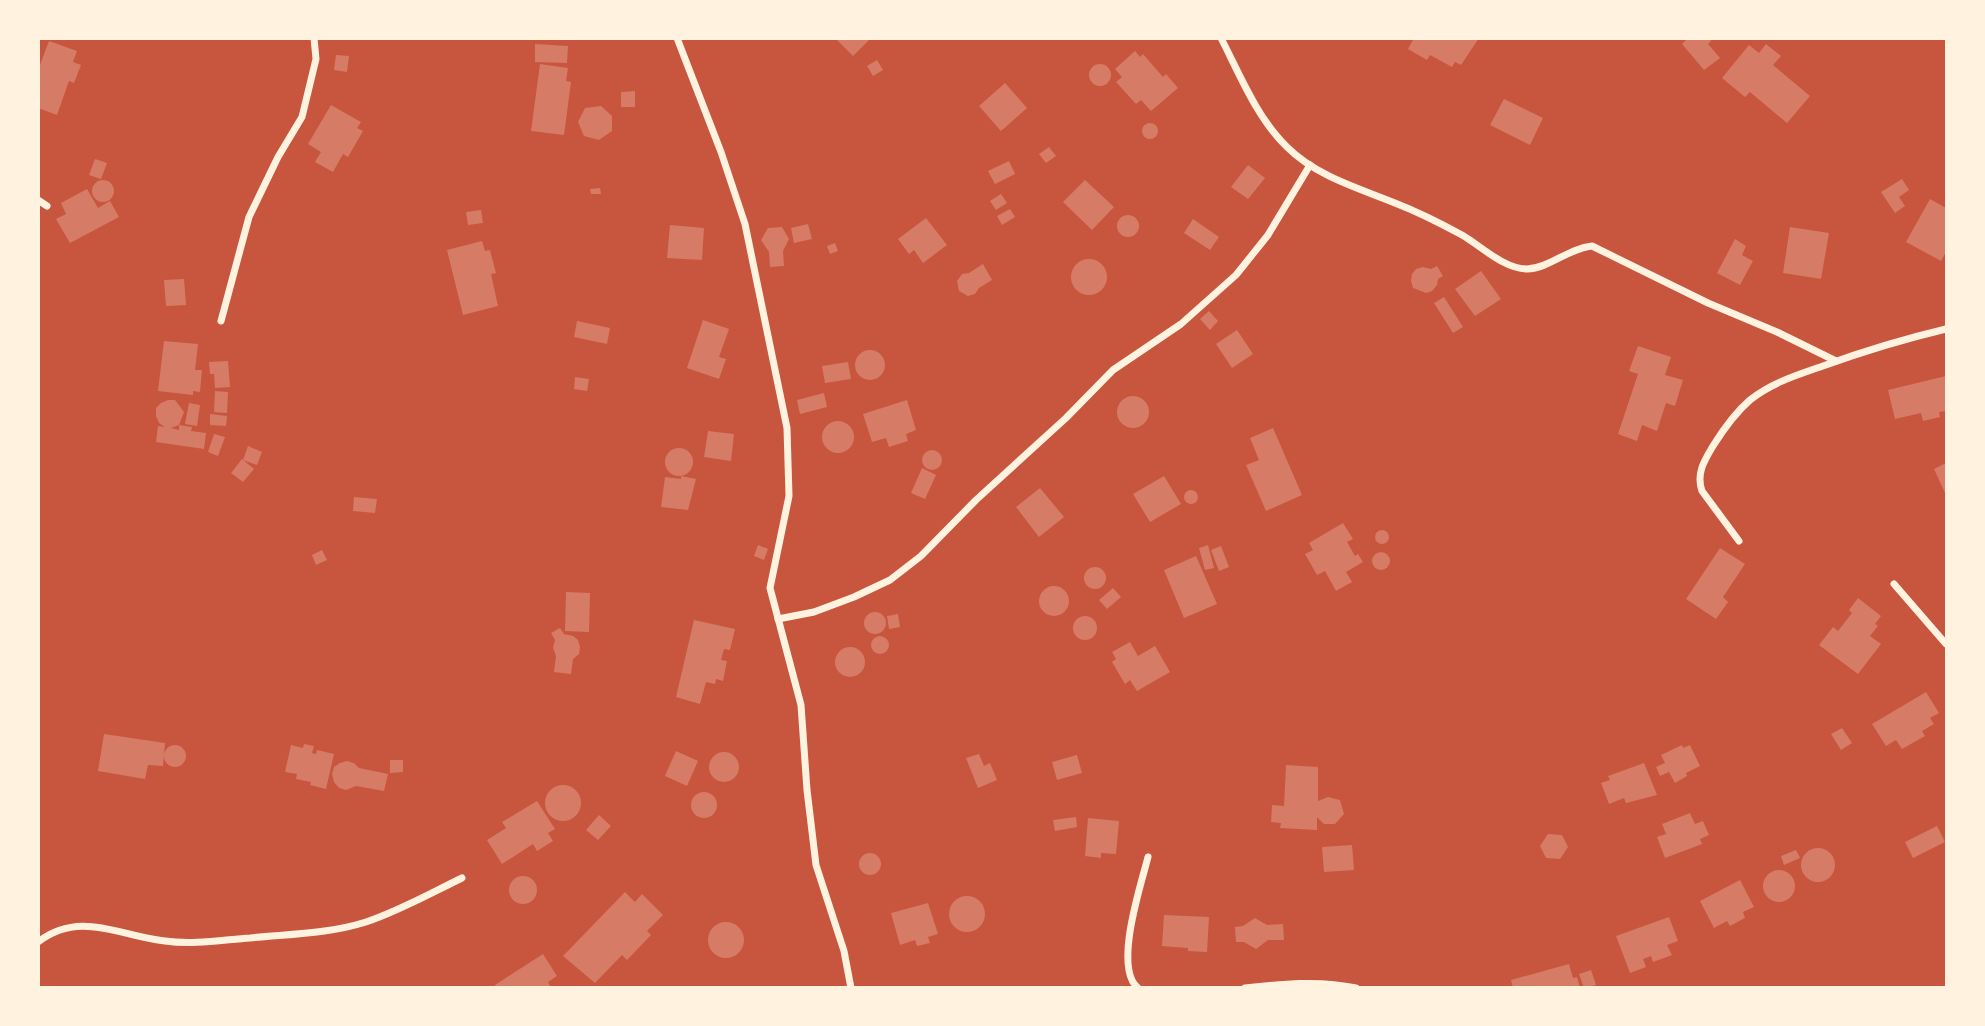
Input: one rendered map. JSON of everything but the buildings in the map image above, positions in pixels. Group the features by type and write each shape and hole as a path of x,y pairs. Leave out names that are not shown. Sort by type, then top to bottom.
{"street":[{"path":"221,321 250,216 278,157 302,117 316,59 314,38"},
{"path":"677,38 721,152 745,224 787,428 789,496 770,589 801,705 816,865 844,951 851,988"},
{"path":"1221,38 1275,135 1310,165 1335,179 1431,218 1505,263 1530,269 1580,247 1592,246 1708,303 1836,361"},
{"path":"778,619 814,612 854,597 890,580 921,556 1113,370 1181,324 1236,275 1268,234 1310,165"},
{"path":"38,200 47,206"},
{"path":"1739,541 1702,491 1699,482 1705,460 1734,416 1749,400 1770,386 1882,344 1947,329"},
{"path":"1894,584 1947,644"},
{"path":"1138,988 1128,973 1126,955 1147,857"},
{"path":"38,942 52,931 79,926 98,927 167,942 333,930 369,921 462,878"},
{"path":"1245,988 1313,983 1356,988"}]}
